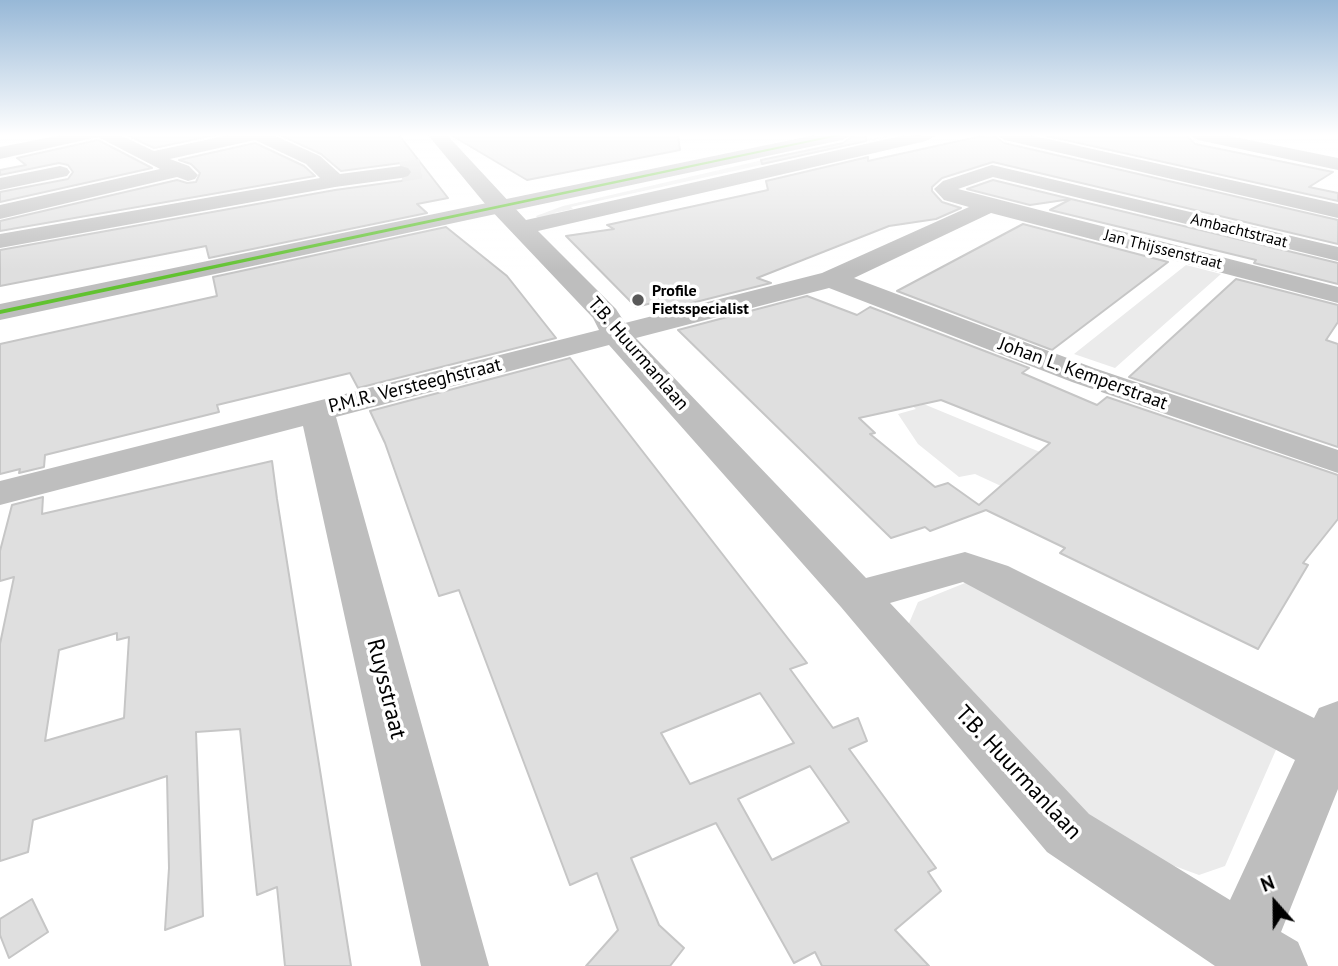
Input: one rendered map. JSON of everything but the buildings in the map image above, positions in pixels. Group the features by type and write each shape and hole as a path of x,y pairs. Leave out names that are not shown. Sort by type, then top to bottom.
{"street":[{"path":"0,184 19,180"},
{"path":"0,212 138,180"},
{"path":"195,180 211,204"},
{"path":"0,241 342,180"},
{"name":"T.B. Huurmanlaan","path":"478,180 606,315 616,335 857,596 1068,833 1259,955"},
{"path":"512,218 663,180"},
{"path":"0,312 703,180"},
{"name":"Ambachtstraat","path":"963,180 944,189 952,195 989,206"},
{"name":"Ambachtstraat","path":"1030,180 1338,254"},
{"path":"1203,180 1338,211"},
{"name":"P.M.R. Versteeghstraat","path":"0,493 831,279 989,206"},
{"name":"Jan Thijssenstraat","path":"989,206 1338,295"},
{"name":"Johan L. Kemperstraat","path":"831,279 1083,375 1338,463"},
{"name":"Ruysstraat","path":"317,411 455,966"},
{"path":"857,596 965,567 992,577 1332,737 1259,955"}],"shaded area":[{"path":"675,180 693,180 571,207 573,209 554,213 557,216 538,219 536,216 563,206"},
{"path":"1186,265 1221,274 1115,368 1074,354"},
{"path":"905,400 926,405 1040,452 1001,486 975,474 959,477 918,444 898,414 916,409"},
{"path":"965,583 992,588 1279,743 1225,866 1199,875 1131,850 1051,789 907,628 918,602"}],"transit line":[{"path":"0,312 627,180"}],"place":[{"name":"Profile Fietsspecialist","path":"638,300"}]}
